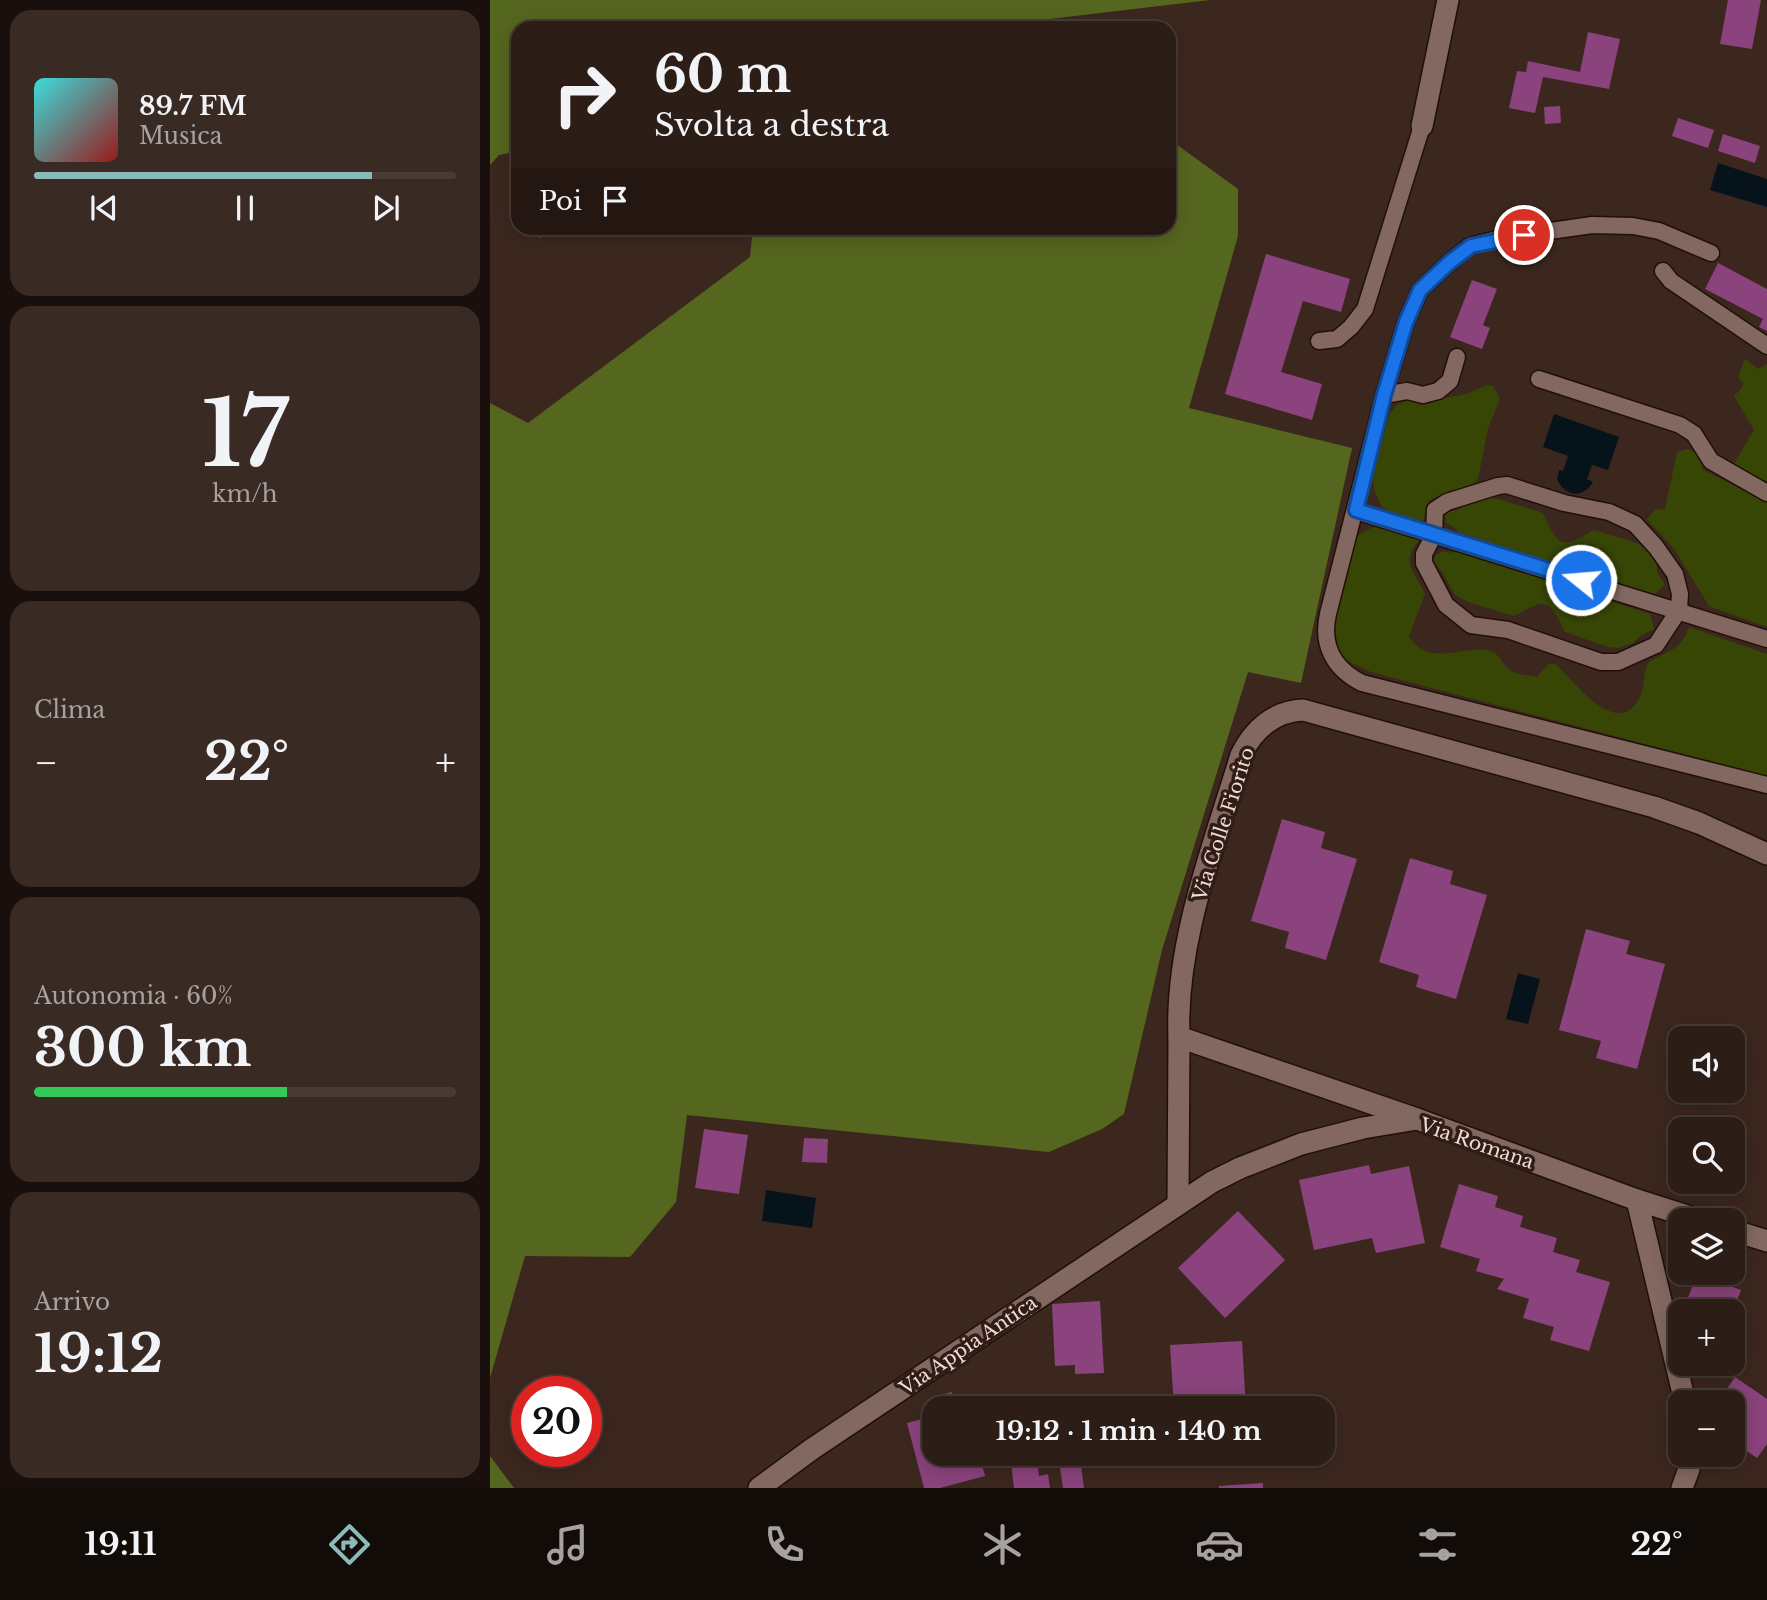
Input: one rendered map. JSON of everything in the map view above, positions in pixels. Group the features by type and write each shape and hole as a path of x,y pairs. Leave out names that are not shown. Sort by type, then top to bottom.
{"street":[{"path":"1422,126 1448,0"},
{"name":"Via Colle Fiorito","path":"1178,1204 1179,991 1186,942 1241,755 1262,725 1289,712 1303,710 1620,796 1685,817 1767,854"},
{"path":"1179,1037 1417,1119"},
{"name":"Via Romana","path":"1178,1204 1224,1176 1291,1147 1336,1134 1417,1119 1668,1210"},
{"path":"1637,1200 1682,1390"},
{"name":"Via Appia Antica","path":"759,1488 824,1441 1178,1204"},
{"path":"1745,1234 1767,1241"},
{"path":"1682,1488 1689,1467"}],"lane":[{"path":"1319,341 1337,339 1365,309 1422,126"},
{"path":"1711,253 1659,231 1619,225 1592,225 1501,238 1471,246 1420,290 1406,322 1384,395 1325,633 1335,662 1352,678 1378,688 1767,785"},
{"path":"1663,271 1671,281 1767,346"},
{"path":"1384,395 1407,391 1423,395 1438,391 1450,381 1457,357"},
{"path":"1539,379 1681,425 1694,434 1711,461 1767,493"},
{"path":"1498,485 1507,485 1564,503 1609,512 1635,524 1656,547 1675,574 1680,594 1679,610 1656,645 1618,662 1593,660 1508,630 1471,625 1446,605 1424,563 1424,554 1434,535 1435,510 1447,502 1498,485"},
{"path":"1356,510 1767,639"}],"green space":[{"path":"490,0 1210,0 1033,21 511,21 511,152 499,155 490,165"},
{"path":"1176,144 1238,189 1238,236 1189,408 1352,448 1301,683 1248,672 1162,950 1124,1114 1102,1129 1049,1152 687,1115 676,1202 630,1257 525,1256 490,1378 490,403 528,423 750,257 752,235 1176,235"},
{"path":"1745,359 1758,369 1767,364 1767,482 1734,464 1754,430 1734,396 1742,388 1743,383 1738,377"},
{"path":"1487,385 1493,386 1500,399 1488,428 1478,479 1472,486 1429,500 1423,521 1399,516 1382,507 1372,478 1389,414 1398,404 1409,400 1422,402 1467,394"},
{"path":"1688,449 1696,452 1703,470 1767,502 1767,627 1709,606 1675,550 1647,519 1656,509 1665,510 1677,452"},
{"path":"1484,497 1543,513 1553,533 1562,542 1574,541 1594,530 1637,543 1656,561 1657,572 1665,585 1653,595 1458,532 1446,523 1445,512 1457,510"},
{"path":"1377,527 1419,540 1410,555 1410,561 1413,573 1425,594 1409,636 1425,651 1444,654 1491,651 1510,670 1537,677 1549,663 1557,665 1584,694 1607,710 1618,713 1629,711 1638,701 1647,664 1677,646 1689,627 1767,654 1767,776 1371,672 1344,659 1334,645 1331,627 1354,541 1364,531"},
{"path":"1443,551 1455,551 1650,614 1654,629 1633,643 1618,648 1608,647 1565,632 1555,613 1546,604 1533,606 1514,616 1468,602 1455,595 1433,561 1436,555"},
{"path":"490,1456 514,1488 490,1488"}],"shaded area":[{"path":"1718,163 1767,179 1767,207 1710,190"},
{"path":"1554,414 1619,437 1608,470 1592,465 1587,479 1593,482 1579,493 1569,492 1557,479 1568,456 1543,447"},
{"path":"1518,973 1540,979 1528,1024 1506,1019"},
{"path":"766,1190 816,1198 812,1228 762,1221"}],"building":[{"path":"1728,0 1761,0 1752,49 1720,44"},
{"path":"1588,32 1620,39 1609,89 1543,77 1535,113 1509,108 1517,71 1526,72 1528,61 1580,72"},
{"path":"1560,106 1561,123 1545,124 1544,107"},
{"path":"1678,118 1714,130 1708,148 1672,136"},
{"path":"1723,134 1760,146 1755,163 1718,151"},
{"path":"1266,254 1350,279 1341,312 1303,301 1281,372 1322,384 1312,420 1225,394"},
{"path":"1718,263 1767,289 1767,331 1759,327 1763,319 1705,289"},
{"path":"1472,280 1497,289 1483,325 1490,328 1482,349 1450,337"},
{"path":"1282,819 1325,832 1321,848 1357,859 1326,960 1285,948 1289,932 1251,921"},
{"path":"1410,858 1453,871 1450,884 1487,895 1456,999 1416,987 1419,975 1379,962"},
{"path":"1586,929 1630,941 1626,954 1665,964 1637,1069 1596,1058 1601,1041 1559,1030"},
{"path":"704,1129 748,1135 739,1194 695,1188"},
{"path":"804,1138 828,1139 827,1163 802,1162"},
{"path":"1369,1165 1371,1174 1409,1166 1425,1243 1376,1253 1372,1238 1314,1250 1299,1180"},
{"path":"1459,1184 1498,1196 1495,1207 1523,1216 1520,1227 1557,1238 1553,1252 1580,1260 1576,1272 1610,1282 1589,1351 1550,1340 1554,1327 1523,1318 1529,1299 1497,1289 1504,1279 1476,1271 1480,1259 1440,1247"},
{"path":"1238,1211 1285,1260 1225,1318 1178,1268"},
{"path":"1693,1285 1727,1285 1741,1290 1738,1299 1688,1299"},
{"path":"1100,1301 1104,1373 1075,1374 1075,1365 1055,1366 1052,1304"},
{"path":"1242,1341 1245,1396 1173,1396 1170,1345"},
{"path":"1735,1377 1767,1399 1767,1444 1757,1458 1745,1450 1745,1390 1726,1390"},
{"path":"952,1392 953,1396 937,1396"},
{"path":"922,1419 922,1466 982,1466 985,1476 940,1488 924,1488 907,1423"},
{"path":"1011,1466 1038,1466 1039,1476 1048,1474 1050,1488 1014,1488"},
{"path":"1081,1466 1084,1488 1063,1488 1060,1468"},
{"path":"1263,1483 1263,1488 1219,1488 1219,1486"}],"route":[{"path":"1524,235 1471,246 1420,290 1406,322 1384,395 1356,510 1581,580"}]}
